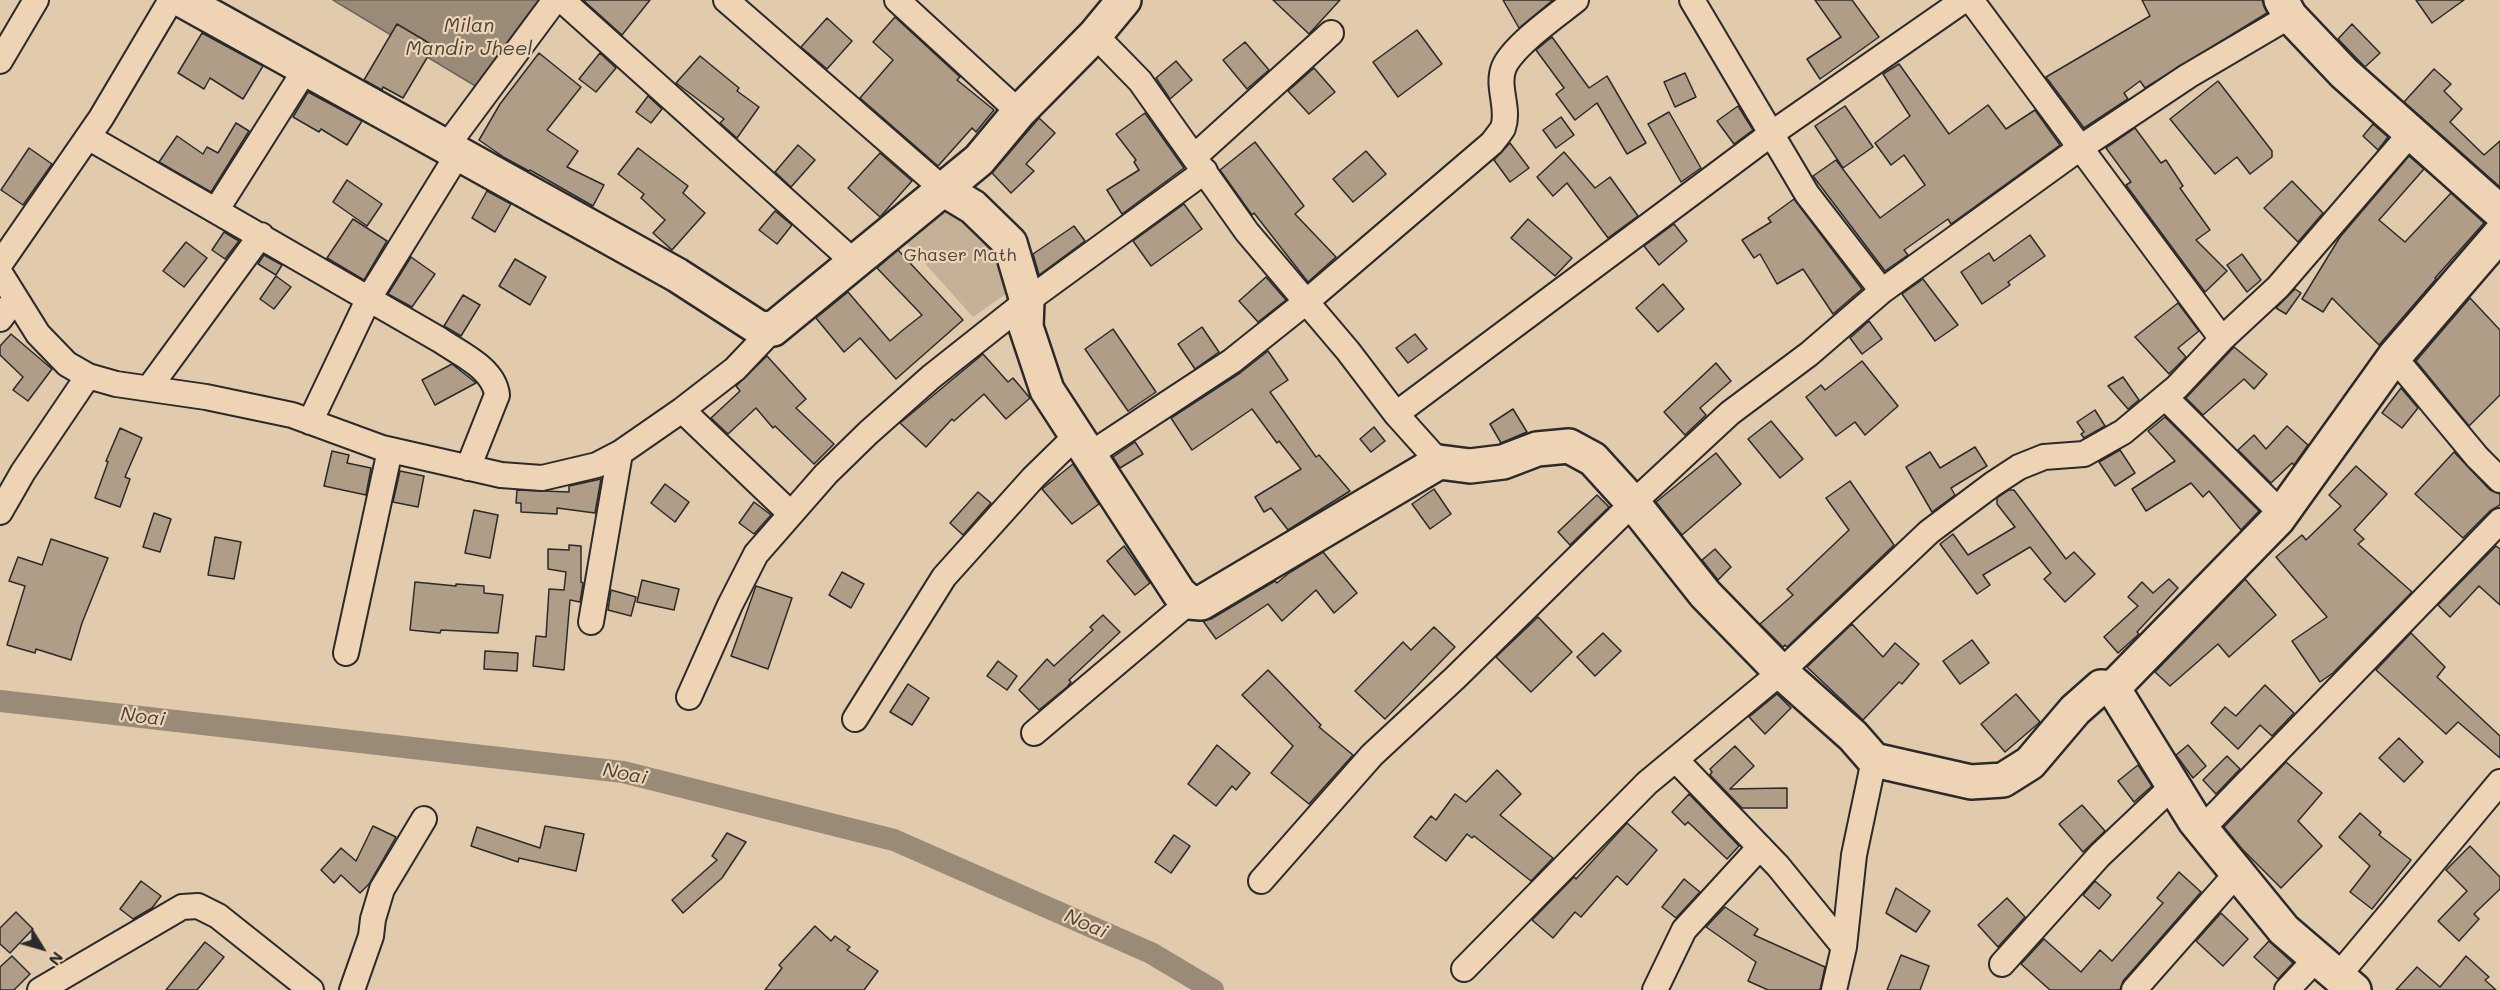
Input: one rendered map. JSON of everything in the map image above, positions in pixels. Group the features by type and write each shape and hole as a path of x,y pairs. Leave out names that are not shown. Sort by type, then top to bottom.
{"street":[{"path":"0,61 36,0"},
{"path":"0,264 88,137 171,0"},
{"path":"182,0 677,275 759,328 773,328"},
{"path":"310,422 369,298 452,150 555,0"},
{"path":"562,0 854,262"},
{"path":"726,0 943,189 973,207 1010,243 1026,301 1026,327 1047,390 1179,593 1189,602 1201,603 1439,462 1470,466 1503,462 1537,449 1569,446 1593,459 1633,503 1705,594 1781,672 1853,736 1874,760 1971,782 2003,780 2030,763 2075,710 2101,687 2113,688"},
{"path":"897,0 1019,112"},
{"path":"0,273 38,334 67,364 88,376 116,384 206,397 292,415 390,450 501,475 542,478 597,465 621,453 735,369 773,328 979,160 1019,112 1095,35 1124,0"},
{"path":"855,718 944,577 1033,478 1083,445 1232,361 1306,302 1492,143 1503,128 1506,112 1501,88 1503,69 1514,52 1576,0"},
{"path":"1692,0 1807,194 1882,291"},
{"path":"1396,414 1771,134 1964,0"},
{"path":"1971,0 2222,339"},
{"path":"1261,881 1372,755 1455,678 1633,503 1730,413 1809,354 1882,291 2080,148 2286,8 2344,73 2500,212"},
{"path":"689,698 730,605 756,554 790,513 867,433 931,377 1199,164 1331,33"},
{"path":"1095,35 1140,81 1247,232 1348,351 1396,414 1439,462"},
{"path":"217,209 305,70"},
{"path":"1464,969 1647,783 1781,672 1929,532 2019,467 2044,457 2084,454 2123,432 2165,397 2222,339 2278,287 2410,134"},
{"path":"88,137 217,209 440,340 488,374 496,383 497,395 468,468"},
{"path":"2113,688 2282,514 2394,357 2500,234"},
{"path":"149,388 261,235"},
{"path":"0,319 15,299"},
{"path":"2394,357 2477,457 2500,480"},
{"path":"0,513 23,472 88,376"},
{"path":"2165,397 2282,514"},
{"path":"682,410 790,513"},
{"path":"346,652 390,450"},
{"path":"591,622 621,453"},
{"path":"2202,829 2500,521"},
{"path":"1034,733 1189,602"},
{"path":"2113,688 2202,829 2284,930 2336,975"},
{"path":"1676,760 1778,866 1844,947"},
{"path":"1834,990 1844,947 1854,855 1874,760"},
{"path":"2287,990 2336,975 2500,782"},
{"path":"2002,964 2100,855 2174,785"},
{"path":"352,990 371,936 373,919 382,889 424,819"},
{"path":"1655,990 1684,930 1760,847"},
{"path":"2134,990 2237,873"},
{"path":"40,990 182,907 198,906 218,916 311,990"}],"green space":[{"name":"Ghaser Math","path":"949,205 987,236 1010,291 973,317 905,241"}],"water":[{"name":"Milan Mandir Jheel","path":"333,0 541,0 482,90"}],"building":[{"path":"583,0 650,0 622,35"},
{"path":"1273,0 1340,0 1309,34"},
{"path":"1503,0 1553,0 1519,28"},
{"path":"1815,0 1852,0 1879,37 1820,79 1807,59 1841,37"},
{"path":"2142,0 2262,0 2267,13 2145,88 2140,81 2124,93 2128,99 2084,128 2046,77 2150,16"},
{"path":"2416,0 2464,0 2432,23"},
{"path":"895,17 960,77 957,80 994,110 976,132 972,128 938,166 860,98 893,60 873,42"},
{"path":"827,18 852,41 827,69 801,47"},
{"path":"397,24 434,46 403,98 364,80"},
{"path":"2352,24 2380,53 2365,67 2338,39"},
{"path":"1417,30 1442,64 1398,97 1373,62"},
{"path":"202,33 263,66 243,99 210,78 204,89 178,73"},
{"path":"1552,37 1589,88 1607,76 1646,143 1627,154 1597,103 1575,120 1556,94 1564,88 1536,50"},
{"path":"1245,42 1269,70 1247,89 1223,60"},
{"path":"539,53 581,87 547,130 578,151 567,167 604,185 593,206 505,158 479,140 500,104"},
{"path":"600,53 616,68 596,92 579,79"},
{"path":"700,56 739,88 737,91 759,107 737,138 720,123 724,119 676,83"},
{"path":"1176,61 1192,80 1170,99 1156,78"},
{"path":"1899,64 1949,134 1988,105 2006,129 2035,110 2060,145 1951,224 1948,219 1904,250 1908,255 1885,271 1813,176 1836,160 1880,218 1925,185 1904,155 1891,165 1875,143 1910,116 1883,74"},
{"path":"1314,68 1335,92 1309,114 1288,91"},
{"path":"2434,69 2451,84 2444,91 2462,109 2450,122 2484,155 2500,141 2500,187 2404,102"},
{"path":"1685,73 1696,97 1675,107 1664,82"},
{"path":"2218,81 2272,151 2272,157 2250,174 2237,157 2215,174 2170,119"},
{"path":"308,92 362,121 347,145 321,129 319,132 293,117"},
{"path":"648,96 662,109 651,123 636,112"},
{"path":"1738,106 1753,130 1734,144 1717,121"},
{"path":"1845,106 1873,147 1843,168 1815,126"},
{"path":"1669,112 1701,168 1681,182 1648,124"},
{"path":"1145,113 1184,168 1122,214 1107,190 1139,170 1134,162 1136,160 1116,134"},
{"path":"1561,117 1574,135 1556,148 1543,130"},
{"path":"1039,118 1055,133 1026,164 1034,171 1011,193 992,173"},
{"path":"236,123 249,131 211,192 159,162 177,136 203,154 207,147 218,153"},
{"path":"2373,124 2388,137 2378,150 2363,136"},
{"path":"2135,128 2161,163 2166,160 2183,186 2180,188 2210,230 2196,240 2227,271 2205,292 2126,185 2131,182 2106,148"},
{"path":"1255,142 1304,206 1295,214 1336,257 1308,282 1254,213 1252,215 1220,170"},
{"path":"1510,143 1529,168 1510,182 1494,160"},
{"path":"798,145 815,160 791,187 775,172"},
{"path":"29,148 52,164 23,205 1,190"},
{"path":"638,148 688,186 683,193 705,213 672,250 653,233 665,220 641,198 644,194 618,174"},
{"path":"1366,151 1386,174 1353,202 1333,179"},
{"path":"1564,152 1595,188 1610,177 1638,216 1608,238 1567,183 1553,196 1537,177"},
{"path":"880,153 912,181 880,217 848,188"},
{"path":"2409,156 2424,169 2379,220 2405,242 2451,193 2484,223 2379,345 2332,298 2323,312 2302,299 2340,237"},
{"path":"347,180 382,204 367,226 333,202"},
{"path":"2292,181 2323,213 2298,242 2264,208"},
{"path":"487,191 511,204 495,232 472,218"},
{"path":"1794,199 1862,289 1833,314 1803,269 1777,284 1760,254 1754,258 1742,240 1771,222 1768,218"},
{"path":"1184,204 1202,229 1151,266 1133,241"},
{"path":"775,211 792,225 777,244 759,230"},
{"path":"353,219 387,241 364,280 327,258"},
{"path":"1528,219 1572,258 1555,276 1511,238"},
{"path":"1674,224 1687,241 1659,265 1644,246"},
{"path":"1074,226 1085,241 1039,275 1033,254"},
{"path":"224,232 239,241 225,259 212,250"},
{"path":"2030,235 2045,256 2008,282 2010,285 1982,304 1961,272 1989,253 1994,261"},
{"path":"186,242 207,258 184,287 163,271"},
{"path":"898,250 963,320 896,379 860,338 844,352 816,318 848,292 890,341 922,315 877,268"},
{"path":"2242,254 2261,280 2247,292 2227,265"},
{"path":"264,255 282,265 276,275 258,264"},
{"path":"411,257 435,274 412,307 388,294"},
{"path":"515,259 546,277 530,305 499,286"},
{"path":"276,276 291,287 274,309 260,299"},
{"path":"1266,277 1286,300 1258,322 1239,301"},
{"path":"1923,279 1958,325 1935,341 1902,294"},
{"path":"1663,284 1684,309 1658,332 1636,308"},
{"path":"2295,289 2301,293 2286,314 2276,308"},
{"path":"463,295 480,305 461,336 444,326"},
{"path":"2470,298 2500,330 2500,395 2469,426 2416,361"},
{"path":"2178,303 2199,331 2178,348 2186,357 2169,374 2135,337"},
{"path":"1869,321 1882,339 1862,354 1850,338"},
{"path":"1202,327 1219,352 1195,369 1178,344"},
{"path":"1113,329 1156,392 1128,411 1085,349"},
{"path":"11,334 52,369 28,401 13,390 23,377 0,355 0,346"},
{"path":"1415,334 1427,349 1408,363 1396,348"},
{"path":"2234,347 2267,374 2254,389 2244,379 2203,415 2186,398"},
{"path":"1268,351 1288,380 1270,392 1316,457 1319,455 1350,491 1288,530 1271,508 1264,512 1255,497 1301,469 1279,441 1277,443 1252,409 1192,450 1171,418 1240,373"},
{"path":"983,354 1008,382 1013,378 1030,398 1006,419 984,394 954,421 952,419 926,447 900,423"},
{"path":"767,356 806,399 796,408 834,444 814,464 775,426 773,428 756,408 728,434 711,418 740,391 736,386"},
{"path":"1862,361 1898,406 1865,435 1855,422 1836,436 1806,397 1821,385 1825,390"},
{"path":"1716,363 1731,381 1700,408 1706,415 1685,435 1664,412"},
{"path":"452,364 476,383 435,405 422,380"},
{"path":"2123,377 2139,400 2128,409 2108,386"},
{"path":"2401,388 2418,408 2402,428 2382,413"},
{"path":"1513,409 1527,432 1501,443 1490,424"},
{"path":"2095,410 2105,426 2084,438 2081,434 2084,432 2077,422"},
{"path":"2165,417 2259,511 2241,530 2209,491 2203,497 2191,483 2146,511 2132,489 2175,461 2148,431"},
{"path":"1771,421 1803,459 1780,478 1748,439"},
{"path":"2287,426 2308,445 2294,465 2292,463 2271,483 2238,450 2254,435 2266,449"},
{"path":"1374,427 1385,441 1371,452 1360,439"},
{"path":"120,428 142,438 125,477 130,479 120,507 95,498 108,462 106,461"},
{"path":"1135,442 1143,454 1120,468 1113,457"},
{"path":"1975,447 1987,466 1951,488 1955,495 1932,512 1906,467 1930,452 1940,468"},
{"path":"2120,450 2135,473 2115,486 2099,462"},
{"path":"332,451 349,455 347,463 371,468 366,495 324,486"},
{"path":"2454,452 2490,490 2500,494 2500,505 2490,511 2463,538 2415,494"},
{"path":"1716,453 1741,484 1682,535 1656,502"},
{"path":"1073,464 1099,504 1072,524 1042,489"},
{"path":"2356,466 2387,494 2354,530 2364,539 2358,544 2412,592 2333,673 2320,682 2292,641 2327,617 2276,557 2302,535 2306,540 2341,506 2329,495"},
{"path":"400,471 424,476 418,507 393,502"},
{"path":"601,479 595,513 557,508 557,514 521,512 521,503 516,503 517,490 569,492 569,486"},
{"path":"1850,481 1894,545 1787,647 1785,645 1783,647 1760,624 1793,595 1787,589 1849,530 1826,498"},
{"path":"665,484 689,502 675,522 651,503"},
{"path":"1434,489 1451,514 1430,529 1412,504"},
{"path":"2009,490 2014,490 2066,559 2074,552 2095,574 2065,602 2044,579 2051,573 2030,547 1983,575 1990,585 1977,594 1940,544 1953,534 1968,555 2015,527 1997,504 1997,498"},
{"path":"978,492 991,503 963,535 950,523"},
{"path":"1597,495 1609,507 1570,545 1558,532"},
{"path":"754,502 771,515 754,534 739,523"},
{"path":"474,510 498,515 490,558 465,553"},
{"path":"154,513 171,519 160,552 143,547"},
{"path":"215,537 241,542 234,579 208,575"},
{"path":"51,539 108,558 82,623 71,660 36,649 35,653 7,645 25,586 9,581 18,557 42,565"},
{"path":"569,545 581,546 581,582 583,583 580,602 570,600 564,670 533,666 536,636 546,637 549,589 564,590 566,572 548,569 548,549 569,550"},
{"path":"1124,546 1150,583 1135,595 1107,561"},
{"path":"2496,546 2500,549 2500,605 2479,586 2450,617 2438,605"},
{"path":"1715,549 1731,567 1718,580 1702,560"},
{"path":"1323,552 1357,593 1334,613 1316,590 1282,621 1268,604 1216,639 1203,621 1211,619 1275,581 1277,583"},
{"path":"842,572 864,584 851,608 829,595"},
{"path":"2169,579 2178,588 2137,632 2139,634 2118,653 2104,637 2138,606 2128,597 2142,582 2153,593"},
{"path":"2245,579 2276,615 2229,657 2218,644 2170,686 2155,672"},
{"path":"642,580 679,589 674,610 637,602"},
{"path":"415,582 484,586 484,593 503,595 498,633 441,630 440,633 410,630"},
{"path":"756,586 792,598 768,669 731,656"},
{"path":"611,590 636,597 631,616 608,610"},
{"path":"1103,615 1120,632 1069,680 1071,682 1067,687 1039,710 1019,690 1047,659 1054,666 1093,630 1090,627"},
{"path":"1538,617 1572,652 1531,692 1496,657"},
{"path":"1852,624 1883,657 1895,643 1919,664 1902,684 1899,682 1863,720 1807,667"},
{"path":"1434,627 1455,647 1385,719 1355,691 1403,642 1411,650"},
{"path":"1603,633 1621,651 1595,676 1577,657"},
{"path":"2411,633 2445,667 2437,677 2500,736 2500,758 2458,722 2446,734 2376,670"},
{"path":"1972,640 1989,663 1960,684 1943,661"},
{"path":"485,651 518,653 517,671 484,669"},
{"path":"998,661 1017,676 1007,690 987,676"},
{"path":"1268,670 1321,725 1319,727 1353,755 1309,804 1271,773 1293,746 1242,695"},
{"path":"908,684 929,698 912,725 890,712"},
{"path":"2265,685 2294,713 2272,736 2260,725 2238,749 2211,723 2225,707 2236,716"},
{"path":"1777,694 1791,708 1765,734 1749,717"},
{"path":"2016,694 2040,722 2005,752 1981,724"},
{"path":"2399,738 2423,762 2404,782 2379,758"},
{"path":"1217,745 1250,773 1236,790 1232,786 1216,806 1188,784"},
{"path":"2188,745 2206,766 2193,778 2176,755"},
{"path":"1735,746 1754,766 1730,789 1787,788 1787,808 1742,808 1710,775 1712,772 1710,769"},
{"path":"2227,756 2240,769 2216,794 2203,780"},
{"path":"2286,762 2322,793 2298,821 2322,846 2281,888 2242,849 2224,827"},
{"path":"2138,765 2152,786 2134,802 2118,781"},
{"path":"1497,770 1521,794 1500,815 1553,858 1531,881 1474,836 1472,838 1467,834 1446,861 1414,837 1431,816 1436,820 1455,794 1466,802"},
{"path":"1689,794 1739,846 1727,859 1688,822 1685,825 1672,812"},
{"path":"2082,805 2105,831 2083,852 2059,824"},
{"path":"2360,813 2381,832 2379,835 2411,860 2372,909 2350,892 2370,866 2339,837"},
{"path":"1627,823 1657,850 1627,885 1617,876 1581,917 1575,912 1553,938 1532,920 1574,877 1576,879"},
{"path":"373,826 396,837 369,884 360,893 341,875 334,883 321,870 341,848 356,861"},
{"path":"545,826 584,834 576,871 519,858 518,862 471,846 477,827 540,848"},
{"path":"727,833 746,842 722,878 683,913 672,900 717,860 712,856"},
{"path":"1174,835 1190,846 1171,873 1155,862"},
{"path":"2470,846 2500,877 2500,889 2474,914 2479,919 2459,941 2438,921 2467,891 2446,870"},
{"path":"2179,872 2201,892 2123,981 2120,990 2050,990 2021,964 2044,939 2081,972 2100,950 2112,961 2163,903 2157,898"},
{"path":"1684,879 1700,892 1676,918 1662,907"},
{"path":"141,881 161,896 152,908 133,919 120,909"},
{"path":"2095,881 2111,895 2099,909 2083,895"},
{"path":"1896,888 1930,911 1916,932 1886,913"},
{"path":"2007,898 2025,917 1998,947 1978,925"},
{"path":"1725,907 1758,929 1754,935 1825,967 1820,990 1768,990 1748,981 1756,962 1706,927"},
{"path":"16,912 33,929 10,953 0,944 0,928"},
{"path":"2221,913 2248,939 2223,966 2196,941"},
{"path":"815,926 831,941 835,936 850,947 847,950 878,971 864,990 765,990 782,968 779,965"},
{"path":"2269,941 2293,963 2278,979 2254,957"},
{"path":"205,942 224,957 197,990 166,990"},
{"path":"1901,955 1929,966 1920,990 1887,990"},
{"path":"12,956 30,974 14,990 0,990 0,967"},
{"path":"2466,956 2489,977 2485,980 2496,990 2396,990 2417,967 2440,987"}],"waterway":[{"name":"Noai","path":"0,701 623,772 894,840 1151,953 1213,990"}]}
